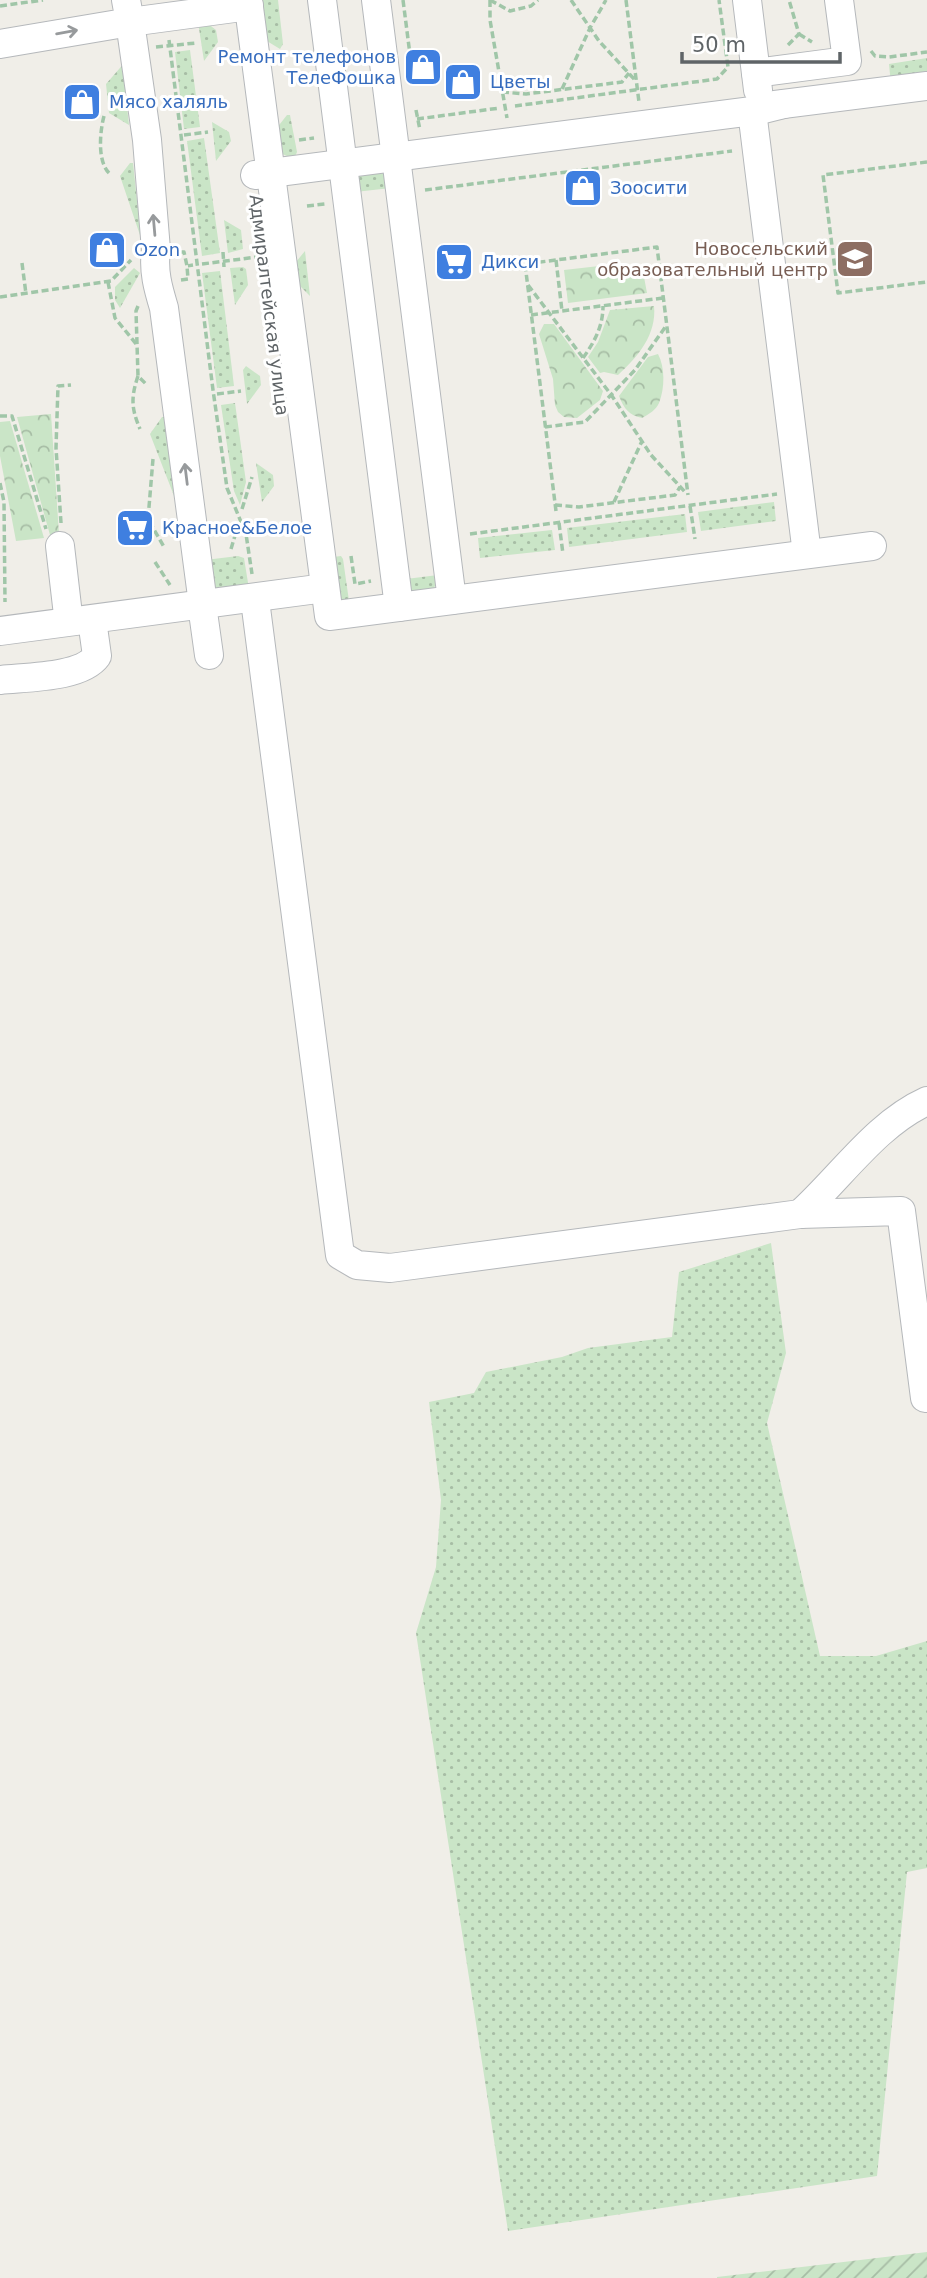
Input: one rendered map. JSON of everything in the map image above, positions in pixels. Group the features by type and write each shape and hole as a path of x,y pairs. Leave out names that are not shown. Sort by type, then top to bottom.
{"street":[{"path":"322,0 399,607 872,546"},
{"path":"376,0 453,600"},
{"path":"747,0 756,73 756,110 807,554"},
{"path":"756,73 847,61 839,0"},
{"path":"0,44 128,11 239,4"},
{"name":"Адмиралтейская улица","path":"239,4 316,589 329,616 399,607"},
{"path":"128,11 147,140 157,285 164,308 209,655"},
{"path":"261,174 927,86"},
{"path":"0,680 78,670 91,664 97,656 80,617 61,541"},
{"path":"0,631 80,617 202,605 316,589"},
{"path":"256,608 340,1255 357,1265 390,1268 800,1214 901,1211 925,1398"},
{"path":"800,1214 827,1190 888,1125 909,1109 927,1101"}],"path":[{"path":"0,6 43,0"},
{"path":"403,0 414,87"},
{"path":"504,98 490,20 490,0 510,11 531,6 538,0"},
{"path":"571,0 590,28 636,81 626,0"},
{"path":"561,89 606,0"},
{"path":"514,106 716,79 728,67 719,0"},
{"path":"781,52 799,34 789,0"},
{"path":"169,36 168,46 227,488 246,534 251,566"},
{"path":"168,46 196,43"},
{"path":"867,47 875,56 927,52"},
{"path":"502,92 526,94 622,82 629,73"},
{"path":"415,99 421,142"},
{"path":"419,118 500,108"},
{"path":"104,116 100,130 104,168 109,173"},
{"path":"184,135 208,132"},
{"path":"426,190 732,151"},
{"path":"927,162 823,175 838,293 927,282"},
{"path":"528,285 612,396 651,455 688,495 657,247 525,264 556,511"},
{"path":"223,252 224,264"},
{"path":"0,297 108,282 136,254"},
{"path":"202,264 224,264 254,258"},
{"path":"556,260 562,311"},
{"path":"22,263 26,294"},
{"path":"108,282 115,318 137,345"},
{"path":"531,315 663,298"},
{"path":"140,303 136,311 138,376 132,394 140,429"},
{"path":"583,358 601,327 603,306"},
{"path":"545,427 586,422 635,370 666,326"},
{"path":"138,376 146,384"},
{"path":"0,416 12,416 48,537 61,541 56,447 58,386 71,385"},
{"path":"218,394 241,391"},
{"path":"614,502 642,441"},
{"path":"153,459 148,519 164,547"},
{"path":"242,509 253,477"},
{"path":"0,483 4,502 5,602"},
{"path":"555,505 579,507 675,495 680,487"},
{"path":"470,534 781,494"},
{"path":"690,506 695,539"},
{"path":"231,549 239,522"},
{"path":"559,523 563,554"},
{"path":"351,556 355,584"},
{"path":"155,562 173,589"}],"green space":[{"path":"258,0 278,0 283,44 280,49 262,38"},
{"path":"198,22 207,23 216,30 218,42 204,61"},
{"path":"190,50 200,127 184,129 175,52"},
{"path":"927,58 927,80 891,85 889,64"},
{"path":"126,61 129,82 125,90 129,125 109,113 106,84"},
{"path":"287,115 290,115 297,152 294,159 280,153 276,129"},
{"path":"212,122 229,132 231,141 216,161"},
{"path":"204,138 220,253 202,256 187,141"},
{"path":"130,163 133,163 139,219 149,248 145,250 120,176"},
{"path":"365,171 384,173 391,188 355,192 356,177"},
{"path":"224,220 241,230 243,249 228,253"},
{"path":"305,251 310,296 293,279 291,268"},
{"path":"617,264 637,266 644,277 647,293 568,303 564,270"},
{"path":"134,268 140,273 120,308 115,300 115,287"},
{"path":"230,268 246,269 248,285 235,305"},
{"path":"220,271 234,386 217,388 202,273"},
{"path":"654,306 652,326 639,353 618,375 600,373 588,357 598,342 610,310"},
{"path":"544,324 554,324 603,391 600,400 577,418 564,417 555,405 553,379 539,334"},
{"path":"658,354 663,371 661,397 652,412 642,418 637,417 628,411 619,396 648,357"},
{"path":"246,366 260,376 261,385 247,404 243,370"},
{"path":"235,403 246,482 240,505 234,491 221,405"},
{"path":"51,414 59,534 50,535 17,417"},
{"path":"162,417 174,489 183,519 150,434"},
{"path":"10,421 44,538 16,541 0,456 0,422"},
{"path":"256,463 273,475 274,486 262,502"},
{"path":"774,502 776,521 701,531 698,512"},
{"path":"685,514 687,532 569,547 567,528"},
{"path":"552,530 555,550 480,558 478,538"},
{"path":"238,556 244,558 249,589 214,590 205,560"},
{"path":"341,556 349,601 339,598 333,557"},
{"path":"438,575 434,589 414,592 410,590 406,579"},
{"path":"771,1243 786,1353 767,1423 820,1656 876,1656 927,1641 927,1868 907,1872 877,2176 508,2231 416,1633 436,1567 441,1500 429,1402 474,1393 486,1372 562,1357 588,1348 672,1337 679,1272"},
{"path":"927,2252 927,2278 717,2278 717,2277"}],"place":[{"name":"Ремонт телефонов ТелеФошка","path":"423,67"},
{"name":"Цветы","path":"463,82"},
{"name":"Мясо халяль","path":"82,102"},
{"name":"Зоосити","path":"583,188"},
{"name":"Ozon","path":"107,250"},
{"name":"Новосельский образовательный центр","path":"855,259"},
{"name":"Дикси","path":"454,262"},
{"name":"Красное&Белое","path":"135,528"}]}
